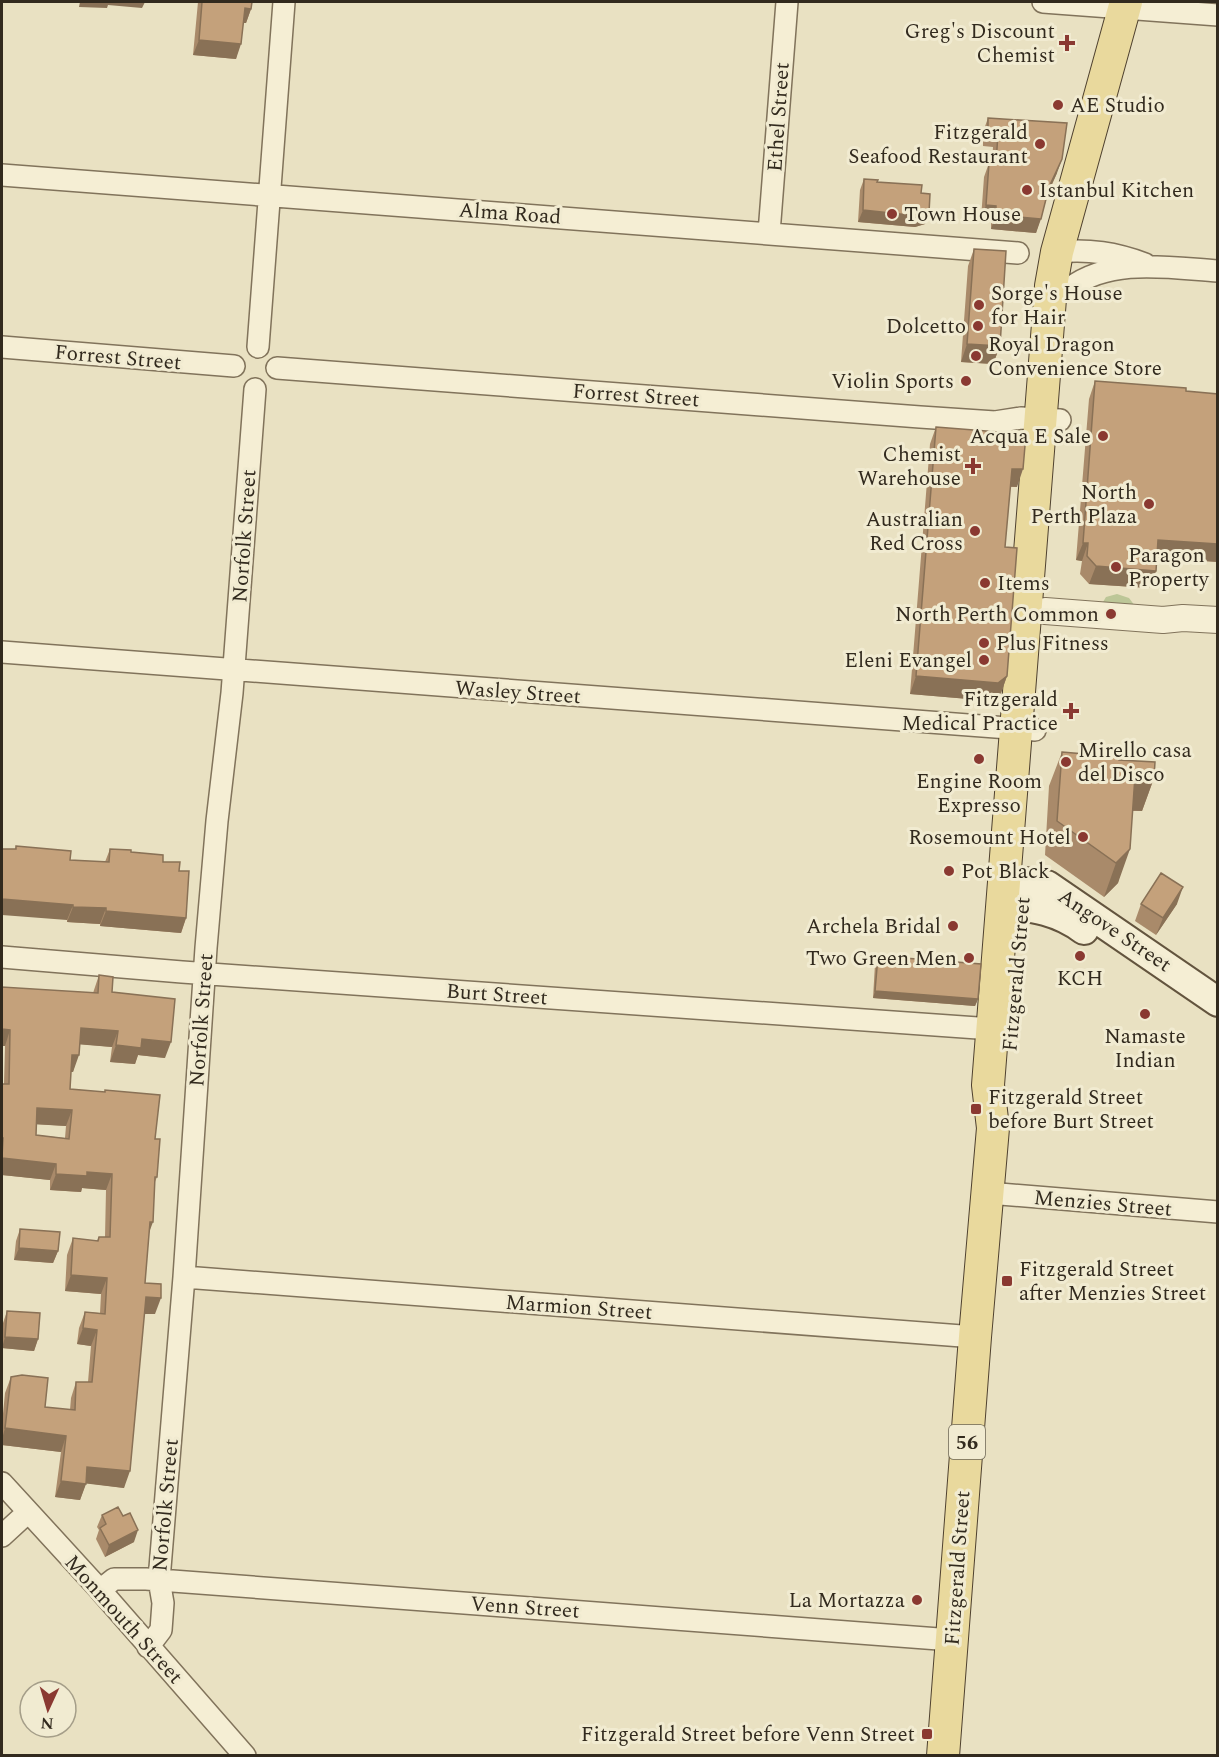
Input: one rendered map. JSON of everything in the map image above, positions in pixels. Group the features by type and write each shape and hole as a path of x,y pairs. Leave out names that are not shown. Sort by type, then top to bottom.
{"main road":[{"name":"Fitzgerald Street","path":"1026,729 1045,611 1051,286 1067,251 1134,5"},
{"name":"Fitzgerald Street","path":"993,1128 1006,1088 1013,892 1050,427 1070,288 1067,251"},
{"name":"Angove Street","path":"1013,892 1047,885 1218,1002"},
{"name":"Fitzgerald Street","path":"943,1755 993,1128 988,1085 992,1029 1013,892"},
{"name":"Angove Street","path":"1013,892 1073,922 1218,1021"}],"street":[{"path":"258,347 284,2"},
{"name":"Ethel Street","path":"769,233 787,2"},
{"path":"1043,2 1134,5 1218,15"},
{"name":"Alma Road","path":"2,175 1018,253"},
{"path":"1067,251 1118,254 1151,267"},
{"path":"1070,288 1082,279 1103,271 1151,267 1218,271"},
{"name":"Forrest Street","path":"2,347 234,366"},
{"path":"258,347 267,351 274,358 277,368 274,379 266,386 255,389 240,382 235,374 234,366 238,356 247,349 258,347"},
{"name":"Forrest Street","path":"277,368 995,422 1020,431 1050,427"},
{"name":"Norfolk Street","path":"148,1647 161,1630 163,1603 159,1580 184,1277 204,973 216,821 234,670 255,389"},
{"path":"1045,611 1163,620 1183,618 1218,620"},
{"name":"Wasley Street","path":"2,652 1026,729"},
{"name":"Burt Street","path":"2,957 992,1029"},
{"name":"Menzies Street","path":"988,1193 1218,1212"},
{"name":"Marmion Street","path":"184,1277 975,1337"},
{"name":"Monmouth Street","path":"2,1484 100,1590 245,1755"},
{"path":"2,1536 27,1513"},
{"name":"Venn Street","path":"100,1590 114,1580 159,1580 952,1640"}],"green space":[{"path":"1117,594 1129,598 1135,606 1100,607 1106,597"}],"building":[{"path":"202,2 252,2 251,9 245,8 241,44 199,40"},
{"path":"988,118 1067,123 1062,159 1049,187 1041,219 996,215 996,206 986,205 989,163 996,164 998,133 988,132"},
{"path":"864,179 922,185 921,193 930,194 929,213 919,216 863,210"},
{"path":"974,249 1006,251 1000,346 967,344"},
{"name":"North Perth Plaza","path":"1095,381 1186,388 1186,391 1218,394 1218,544 1158,540 1156,571 1096,566 1087,556 1088,543 1083,543"},
{"path":"936,427 1026,434 1023,469 1012,469 1005,547 1017,548 1007,676 998,683 916,676"},
{"path":"1062,752 1119,757 1119,760 1155,762 1154,778 1135,776 1130,849 1116,863 1057,821"},
{"path":"16,846 71,851 70,860 109,862 110,849 163,855 163,862 180,862 179,871 189,871 186,918 2,899 2,849 16,849"},
{"path":"1161,873 1183,887 1163,918 1141,904"},
{"path":"878,956 981,964 978,999 875,991"},
{"path":"99,975 113,977 112,992 175,999 171,1042 142,1039 141,1048 116,1045 118,1031 81,1028 79,1055 72,1055 70,1089 160,1095 155,1139 160,1139 157,1177 155,1177 153,1222 150,1222 145,1283 161,1284 161,1298 146,1297 130,1471 87,1467 86,1484 61,1481 66,1436 5,1428 11,1377 22,1375 48,1378 45,1407 75,1410 76,1382 92,1382 97,1330 83,1328 85,1312 105,1314 107,1278 71,1275 73,1238 98,1241 99,1237 110,1237 112,1174 87,1172 87,1176 56,1174 56,1164 2,1158 2,1084 9,1084 10,1030 2,1029 2,987 98,993","holes":["37,1108 72,1110 69,1139 36,1135"]},
{"path":"20,1229 60,1232 58,1251 19,1248"},
{"path":"7,1311 40,1313 38,1339 5,1337"},
{"path":"118,1507 123,1516 130,1513 138,1530 109,1545 100,1528 106,1524 102,1515"}],"place":[{"name":"Greg's Discount Chemist","path":"1067,43"},
{"name":"AE Studio","path":"1058,105"},
{"name":"Fitzgerald Seafood Restaurant","path":"1040,144"},
{"name":"Istanbul Kitchen","path":"1027,190"},
{"name":"Town House","path":"892,214"},
{"name":"Sorge's House for Hair","path":"979,305"},
{"name":"Dolcetto","path":"978,326"},
{"name":"Royal Dragon Convenience Store","path":"976,356"},
{"name":"Violin Sports","path":"966,381"},
{"name":"Acqua E Sale","path":"1103,436"},
{"name":"Chemist Warehouse","path":"973,466"},
{"name":"North Perth Plaza","path":"1149,504"},
{"name":"Australian Red Cross","path":"975,531"},
{"name":"Paragon Property","path":"1116,567"},
{"name":"Items","path":"985,583"},
{"name":"North Perth Common","path":"1111,614"},
{"name":"Plus Fitness","path":"984,643"},
{"name":"Eleni Evangel","path":"984,660"},
{"name":"Fitzgerald Medical Practice","path":"1071,711"},
{"name":"Engine Room Expresso","path":"979,759"},
{"name":"Mirello casa del Disco","path":"1066,762"},
{"name":"Rosemount Hotel","path":"1083,837"},
{"name":"Pot Black","path":"949,871"},
{"name":"Archela Bridal","path":"953,926"},
{"name":"KCH","path":"1080,956"},
{"name":"Two Green Men","path":"969,958"},
{"name":"Namaste Indian","path":"1145,1014"},
{"name":"Fitzgerald Street before Burt Street","path":"976,1109"},
{"name":"Fitzgerald Street after Menzies Street","path":"1007,1281"},
{"name":"La Mortazza","path":"917,1600"},
{"name":"Fitzgerald Street before Venn Street","path":"927,1734"}]}
